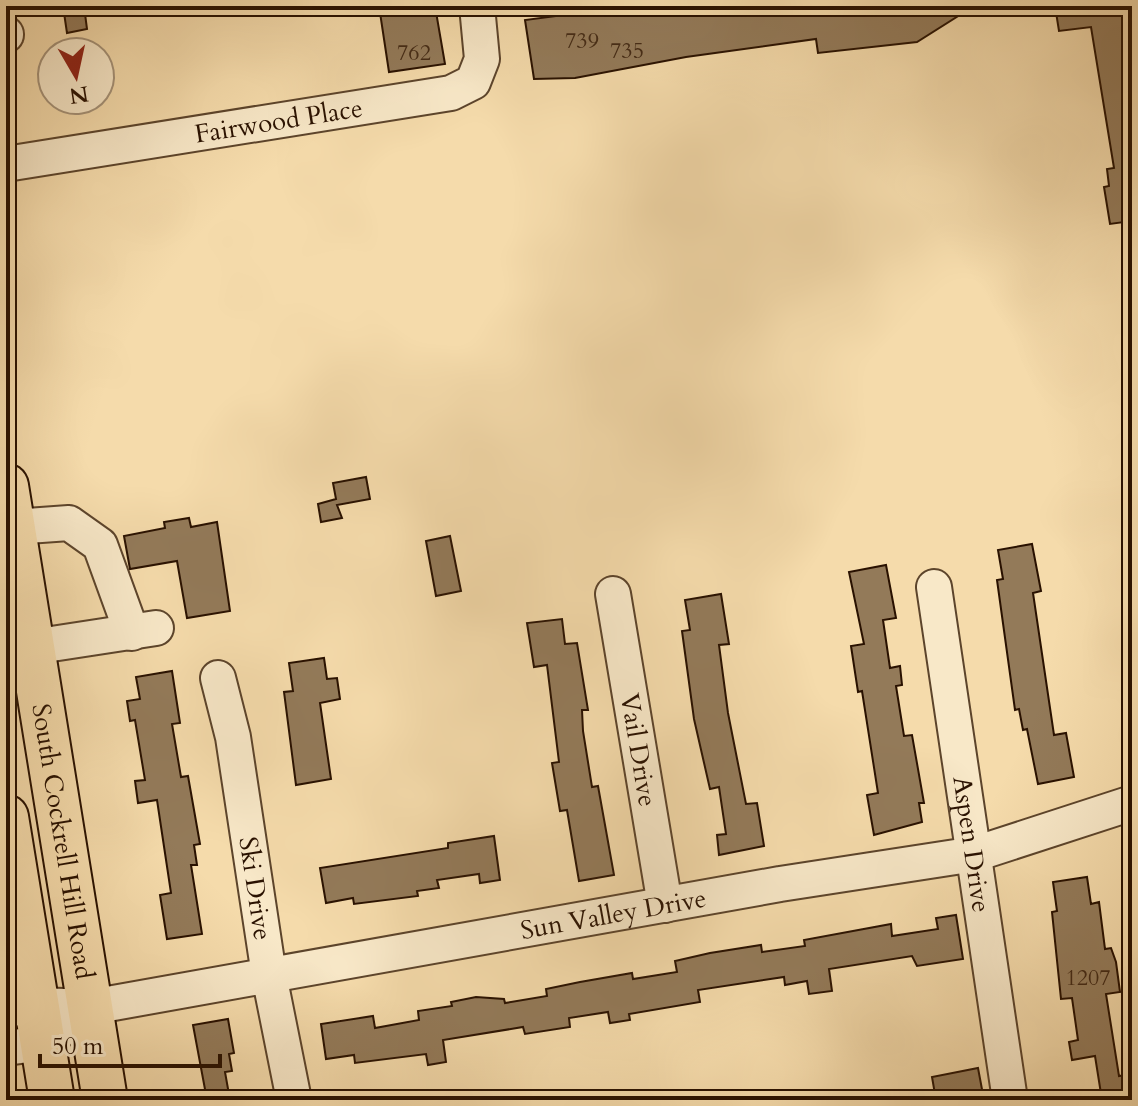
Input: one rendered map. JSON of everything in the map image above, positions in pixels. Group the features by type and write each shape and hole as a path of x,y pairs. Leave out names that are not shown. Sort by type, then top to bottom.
{"main road":[{"name":"South Cockrell Hill Road","path":"9,507 105,1100"},
{"name":"South Cockrell Hill Road","path":"6,817 23,1026 52,1100"}],"street":[{"name":"Fairwood Place","path":"6,164 451,93 473,82 482,59 477,6"},
{"path":"9,507 69,523 100,545 144,631 32,647"},
{"name":"Aspen Drive","path":"934,587 1010,1100"},
{"name":"Vail Drive","path":"613,594 665,905"},
{"name":"Ski Drive","path":"218,678 233,737 269,975 294,1100"},
{"name":"Sun Valley Drive","path":"23,1026 91,1007 665,905 975,854 1073,819 1132,803"}],"building":[{"path":"63,6 84,6 87,29 67,33"},
{"path":"379,6 435,6 445,64 389,72"},
{"path":"633,6 974,6 917,42 818,53 816,39 686,57 575,78 534,79 525,20"},
{"path":"1055,6 1122,6 1128,43 1132,43 1132,221 1110,224 1104,187 1109,186 1107,169 1114,168 1091,27 1059,31"},
{"path":"366,477 370,499 337,505 342,518 321,522 318,504 336,499 333,483"},
{"path":"189,518 191,527 217,522 230,611 187,618 177,561 130,569 124,536 165,528 164,522"},
{"path":"450,536 461,591 436,596 426,541"},
{"path":"1032,544 1041,591 1033,593 1054,735 1066,733 1074,777 1038,784 1027,729 1023,730 1019,709 1015,710 997,580 1003,579 998,550"},
{"path":"886,565 896,618 883,620 890,668 900,666 902,685 896,686 904,736 912,735 924,803 919,803 922,822 874,835 867,795 878,793 862,691 858,692 851,646 864,644 849,572"},
{"path":"721,594 729,644 719,645 728,713 746,804 757,803 764,846 719,855 717,835 726,834 719,787 710,789 694,719 682,631 690,630 685,600"},
{"path":"562,619 565,644 577,643 588,710 582,710 583,731 592,787 598,786 614,875 579,881 567,810 560,811 552,763 559,762 547,665 534,667 527,623"},
{"path":"324,658 327,679 337,678 340,699 320,703 331,779 296,785 284,692 293,691 289,663"},
{"path":"172,671 180,723 172,724 181,777 188,776 200,844 194,845 197,865 191,865 202,934 167,939 160,895 171,893 157,800 138,803 135,781 145,780 135,720 130,721 127,701 140,699 136,677"},
{"path":"494,836 500,880 480,883 479,874 437,880 439,888 417,891 418,896 354,904 353,898 326,903 320,868 448,848 448,843"},
{"path":"1087,877 1091,904 1099,902 1105,949 1111,948 1116,962 1120,992 1106,994 1119,1076 1132,1074 1132,1100 1102,1100 1095,1056 1072,1060 1069,1042 1078,1040 1072,998 1061,999 1052,912 1057,911 1053,882"},
{"path":"956,915 963,959 917,966 912,956 829,969 832,991 809,994 807,981 785,985 784,977 698,990 700,1002 629,1014 630,1020 610,1023 608,1012 569,1018 570,1027 525,1034 523,1027 443,1040 446,1062 428,1065 426,1054 355,1063 354,1055 326,1059 321,1024 373,1016 375,1028 419,1020 418,1011 452,1006 451,1002 476,997 504,999 505,1003 547,996 546,989 580,982 632,973 633,979 677,972 675,961 710,953 761,945 762,952 805,946 804,940 891,924 892,936 938,929 936,918"},
{"path":"228,1019 234,1053 229,1054 232,1071 225,1072 230,1100 207,1100 193,1025"},
{"path":"978,1068 984,1100 936,1100 932,1077"}]}
